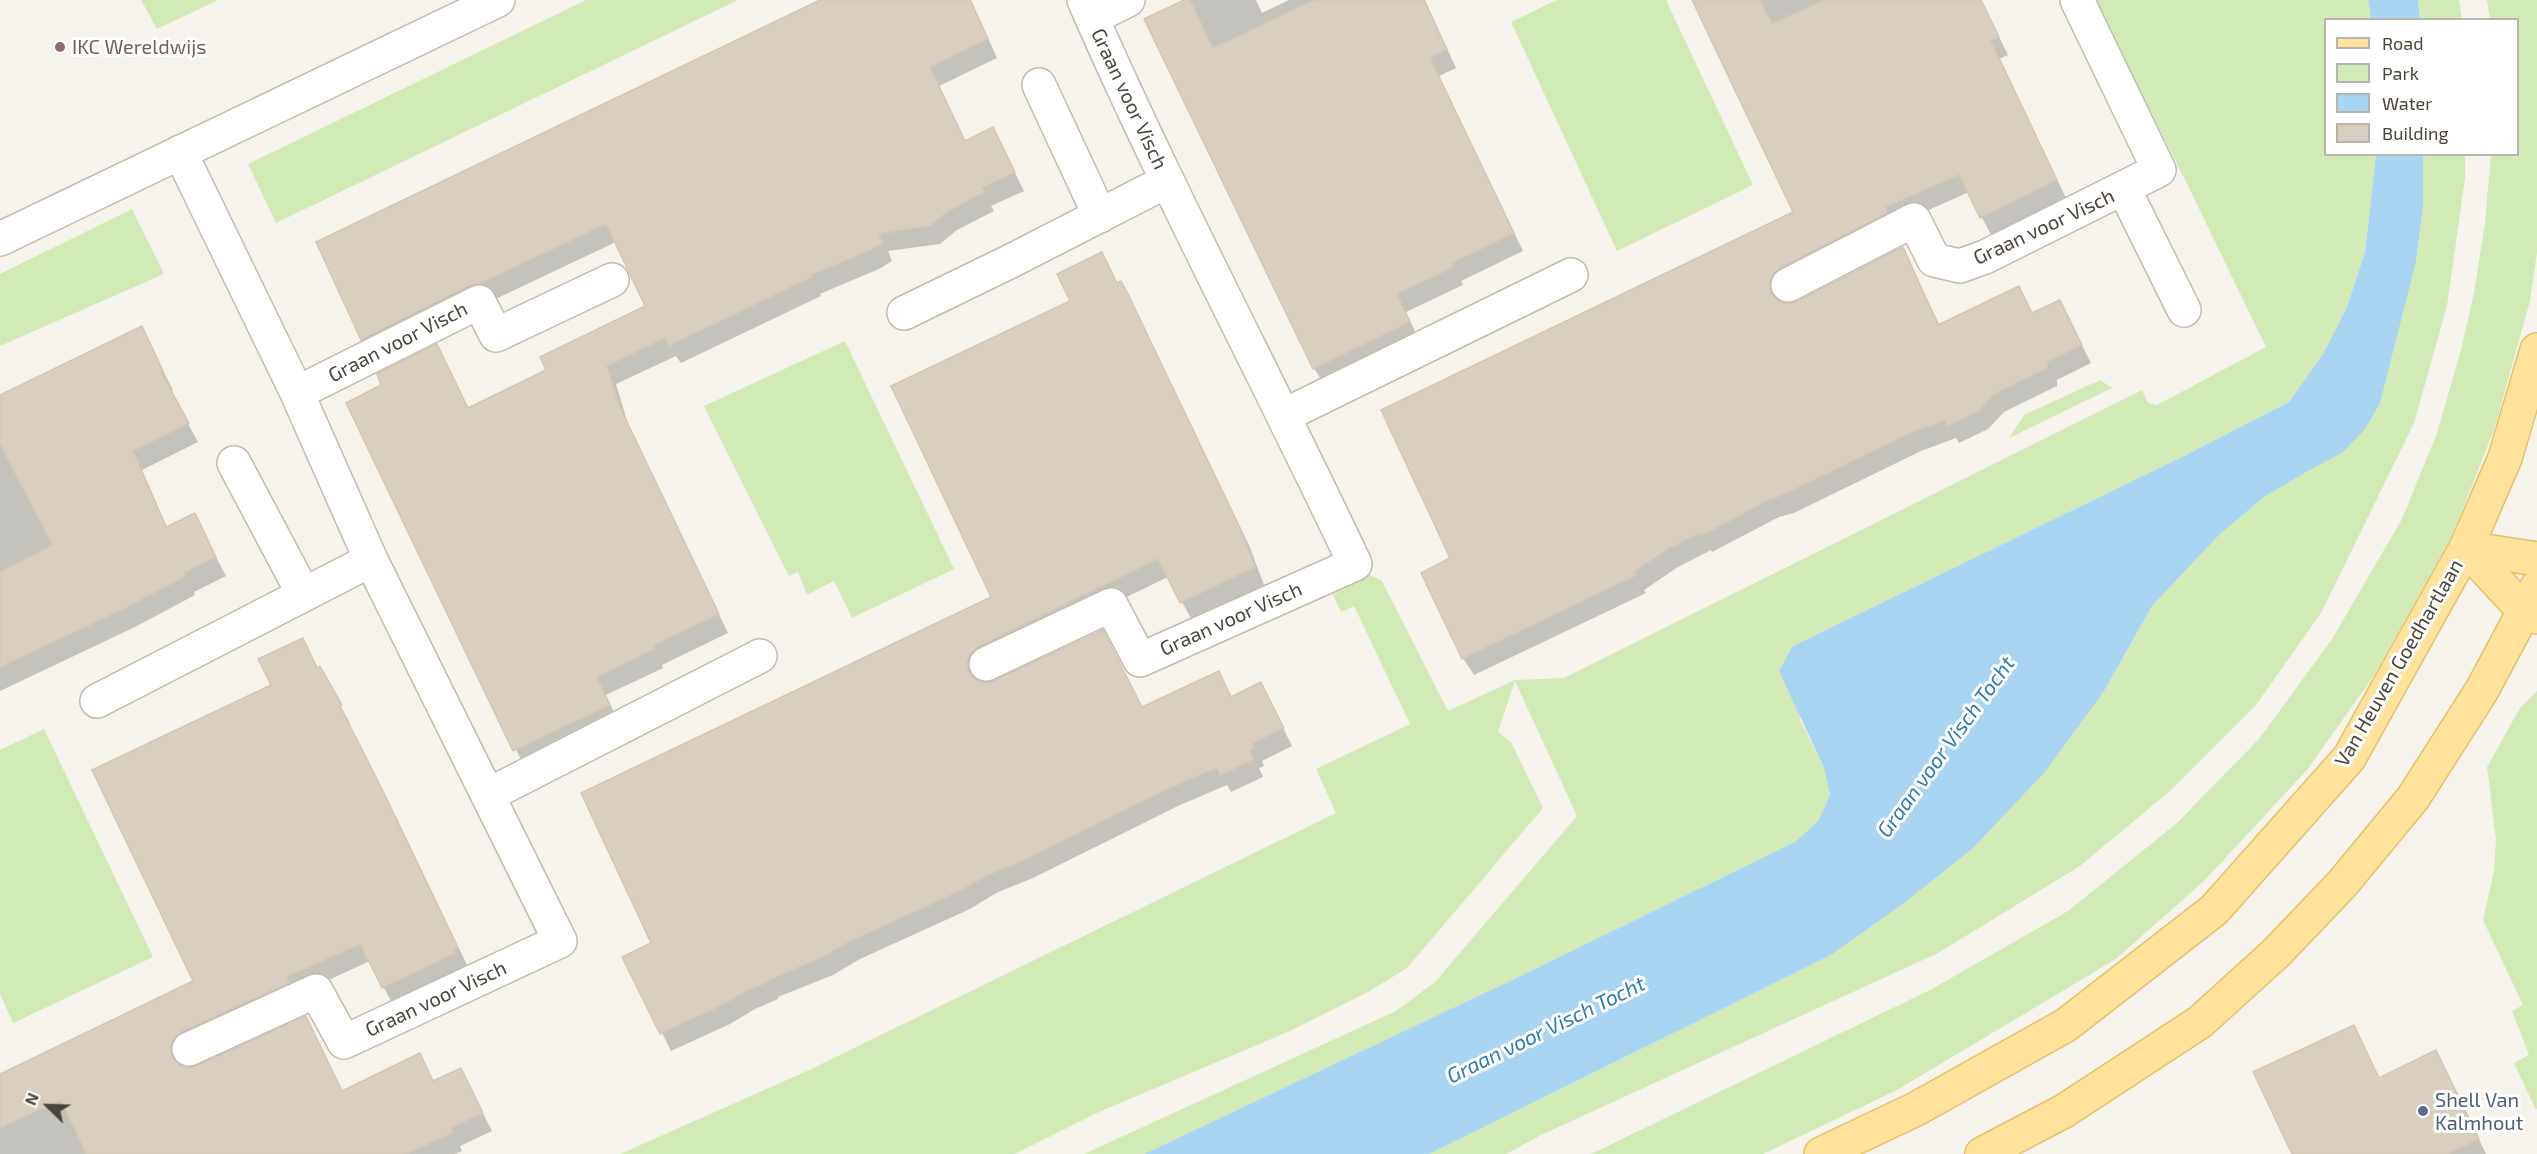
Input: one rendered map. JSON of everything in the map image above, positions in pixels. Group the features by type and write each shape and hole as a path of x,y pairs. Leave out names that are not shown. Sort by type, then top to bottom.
{"main road":[{"name":"Van Heuven Goedhartlaan","path":"1821,1154 1916,1108 2066,1025 2214,910 2349,758 2466,548 2505,458 2537,350"},
{"path":"2466,548 2537,559"},
{"path":"1982,1154 2064,1111 2200,1022 2276,953 2342,884 2413,798 2533,605 2466,548"}],"street":[{"path":"0,239 498,0"},
{"name":"Graan voor Visch","path":"986,664 1111,605 1140,660 1356,564 1285,415 1167,180 1088,9 1128,0"},
{"name":"Graan voor Visch","path":"1788,285 1914,220 1934,260 1960,266 1985,257 2159,170 2077,0"},
{"path":"1038,85 1100,216"},
{"name":"Graan voor Visch","path":"180,152 297,393 371,560 560,941 344,1042 316,991 189,1049"},
{"name":"Graan voor Visch","path":"904,313 1100,216 1167,180"},
{"name":"Graan voor Visch","path":"2124,189 2184,310"},
{"path":"1285,415 1571,275"},
{"name":"Graan voor Visch","path":"297,393 479,302 496,335 612,280"},
{"path":"234,463 303,593"},
{"path":"97,701 371,560"},
{"path":"488,795 760,656"}],"green space":[{"path":"141,0 218,0 157,29"},
{"path":"586,0 738,0 276,223 248,164"},
{"path":"1557,0 1666,0 1753,185 1617,251 1511,22"},
{"path":"2095,0 2368,0 2371,18 2324,18 2324,156 2376,156 2365,252 2347,307 2323,354 2289,402 2184,456 1793,646 1800,720 1824,768 1830,795 1818,821 1795,842 1510,981 1144,1154 1084,1154 1396,1011 1435,982 1577,816 1515,681 1498,732 1511,742 1543,808 1407,968 1368,992 1290,1031 1099,1112 1015,1154 620,1154 807,1071 1336,813 1316,769 1410,724 1354,606 1341,612 1333,595 1370,575 1382,581 1448,711 1515,680 1564,678 2142,390 2148,403 2157,405 2266,347"},
{"path":"2418,0 2459,0 2462,18 2420,18"},
{"path":"2487,0 2537,0 2537,252 2530,301 2494,430 2451,538 2375,674 2307,770 2205,880 2116,959 1897,1090 1763,1154 1591,1154 1930,990 2068,911 2177,823 2259,739 2332,639 2402,519 2437,433 2461,350 2474,293 2485,223 2491,156 2519,156 2519,18 2490,18"},
{"path":"2423,156 2465,156 2465,178 2447,306 2414,423 2321,613 2256,705 2171,790 2080,866 1938,953 1541,1135 1506,1154 1429,1154 1831,955 1904,903 1971,850 2104,691 2152,606 2220,534 2264,497 2306,471 2342,453 2416,261 2423,208"},
{"path":"132,209 164,274 0,346 0,274"},
{"path":"845,341 954,569 852,618 834,581 807,595 798,572 789,576 704,406"},
{"path":"2100,380 2112,388 2009,438 2024,415"},
{"path":"2537,691 2536,1110 2514,1063 2529,1055 2512,1011 2523,1005 2483,920 2494,871 2496,840 2487,767 2520,708"},
{"path":"44,729 153,957 13,1023 0,994 0,750"}],"water":[{"path":"2368,0 2418,0 2420,18 2371,18"},
{"name":"Graan voor Visch Tocht","path":"2376,156 2423,156 2423,208 2416,261 2380,403 2365,429 2342,453 2264,497 2220,534 2152,606 2104,691 2044,773 1971,850 1904,903 1831,955 1429,1154 1144,1154 1510,981 1795,842 1818,821 1830,795 1824,768 1779,671 1793,646 2184,456 2289,402 2323,354 2347,307 2365,252"}],"building":[{"path":"820,0 970,0 988,39 930,67 965,141 993,127 1015,172 982,188 985,192 947,212 929,226 879,234 883,243 871,250 811,275 812,277 669,346 665,338 607,366 619,405 719,614 653,646 654,649 597,677 610,705 513,751 346,403 381,385 377,374 437,344 468,408 546,370 540,357 645,306 606,224 481,283 471,285 361,340 316,242"},
{"path":"1184,0 1190,0 1213,48 1314,0 1424,0 1447,50 1430,58 1514,233 1452,263 1454,267 1397,294 1410,322 1313,369 1144,19"},
{"path":"1692,0 1760,0 1772,24 1823,0 1981,0 1999,37 1991,41 2057,180 1980,218 1959,175 1886,207 1888,213 1779,268 1772,275 1769,284 1771,293 1778,301 1787,304 1796,302 1903,247 1938,325 2019,286 2032,313 2060,300 2082,345 2047,362 2047,368 1994,394 1978,411 1948,426 1945,421 1910,433 1769,500 1701,536 1700,533 1668,549 1635,571 1637,575 1462,659 1421,573 1450,558 1381,410 1793,212"},
{"path":"1102,252 1117,283 1121,281 1128,294 1239,526 1255,567 1180,603 1158,559 978,647 970,654 967,663 969,671 976,680 985,683 993,681 1103,630 1142,707 1219,671 1231,697 1261,682 1284,728 1253,743 1255,748 1250,750 1254,759 1220,776 1216,768 1170,788 660,1034 622,957 651,943 581,793 991,597 891,386 1070,301 1057,274"},
{"path":"142,326 163,371 161,372 189,423 133,451 166,527 195,513 216,557 184,573 186,576 124,609 0,667 0,572 52,545 0,444 0,395"},
{"path":"303,638 317,668 320,666 342,705 340,706 458,948 454,950 456,953 382,988 360,944 287,977 289,983 181,1032 173,1039 170,1047 172,1056 179,1065 187,1068 196,1066 306,1016 342,1091 420,1053 433,1081 461,1068 483,1113 451,1128 453,1133 406,1154 86,1154 61,1100 0,1128 0,1074 193,981 92,770 271,685 258,659"},
{"path":"2354,1025 2379,1078 2436,1050 2479,1139 2448,1154 2292,1154 2253,1072"}],"place":[{"name":"IKC Wereldwijs","path":"60,47"},
{"name":"Shell Van Kalmhout","path":"2423,1111"}]}
